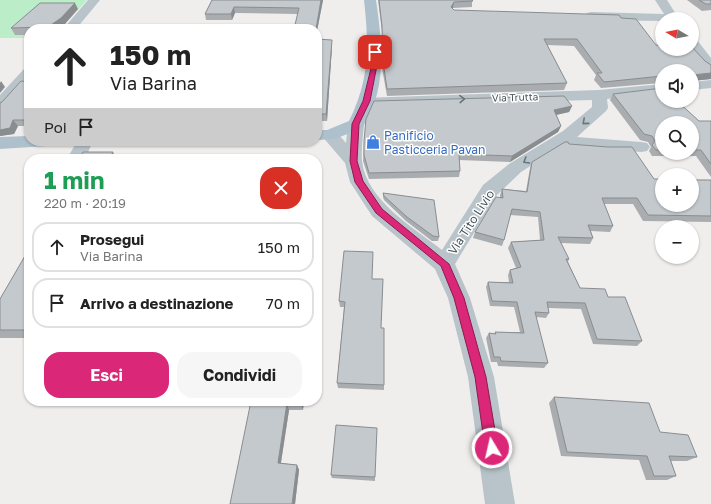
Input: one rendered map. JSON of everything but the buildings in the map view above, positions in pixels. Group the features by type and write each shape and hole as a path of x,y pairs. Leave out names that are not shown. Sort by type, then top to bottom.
{"main road":[{"path":"323,135 356,124 367,101 376,60 370,0"},
{"path":"0,143 24,142"}],"street":[{"path":"73,24 94,0"},
{"path":"661,0 669,12"},
{"path":"576,15 655,17"},
{"path":"699,52 711,67"},
{"path":"0,104 24,78"},
{"path":"699,85 711,84"},
{"name":"Via Trutta","path":"367,101 599,95 655,89"},
{"name":"Via Tito Livio","path":"444,264 490,190 515,168 569,135 600,108 599,95"},
{"name":"Via Tito Livio","path":"356,124 353,161 359,182 379,211 444,264 459,298 481,377 500,504"},
{"name":"Via Tito Livio","path":"323,135 353,161"},
{"path":"559,141 641,147"}],"green space":[{"path":"0,0 87,0 65,24 24,24 24,38 0,38"}],"place":[{"name":"Panificio Pasticceria Pavan","path":"373,142"}],"route":[{"path":"375,52 376,60 367,101 356,124 353,161 359,182 379,211 444,264 459,298 481,377 492,448"}]}
